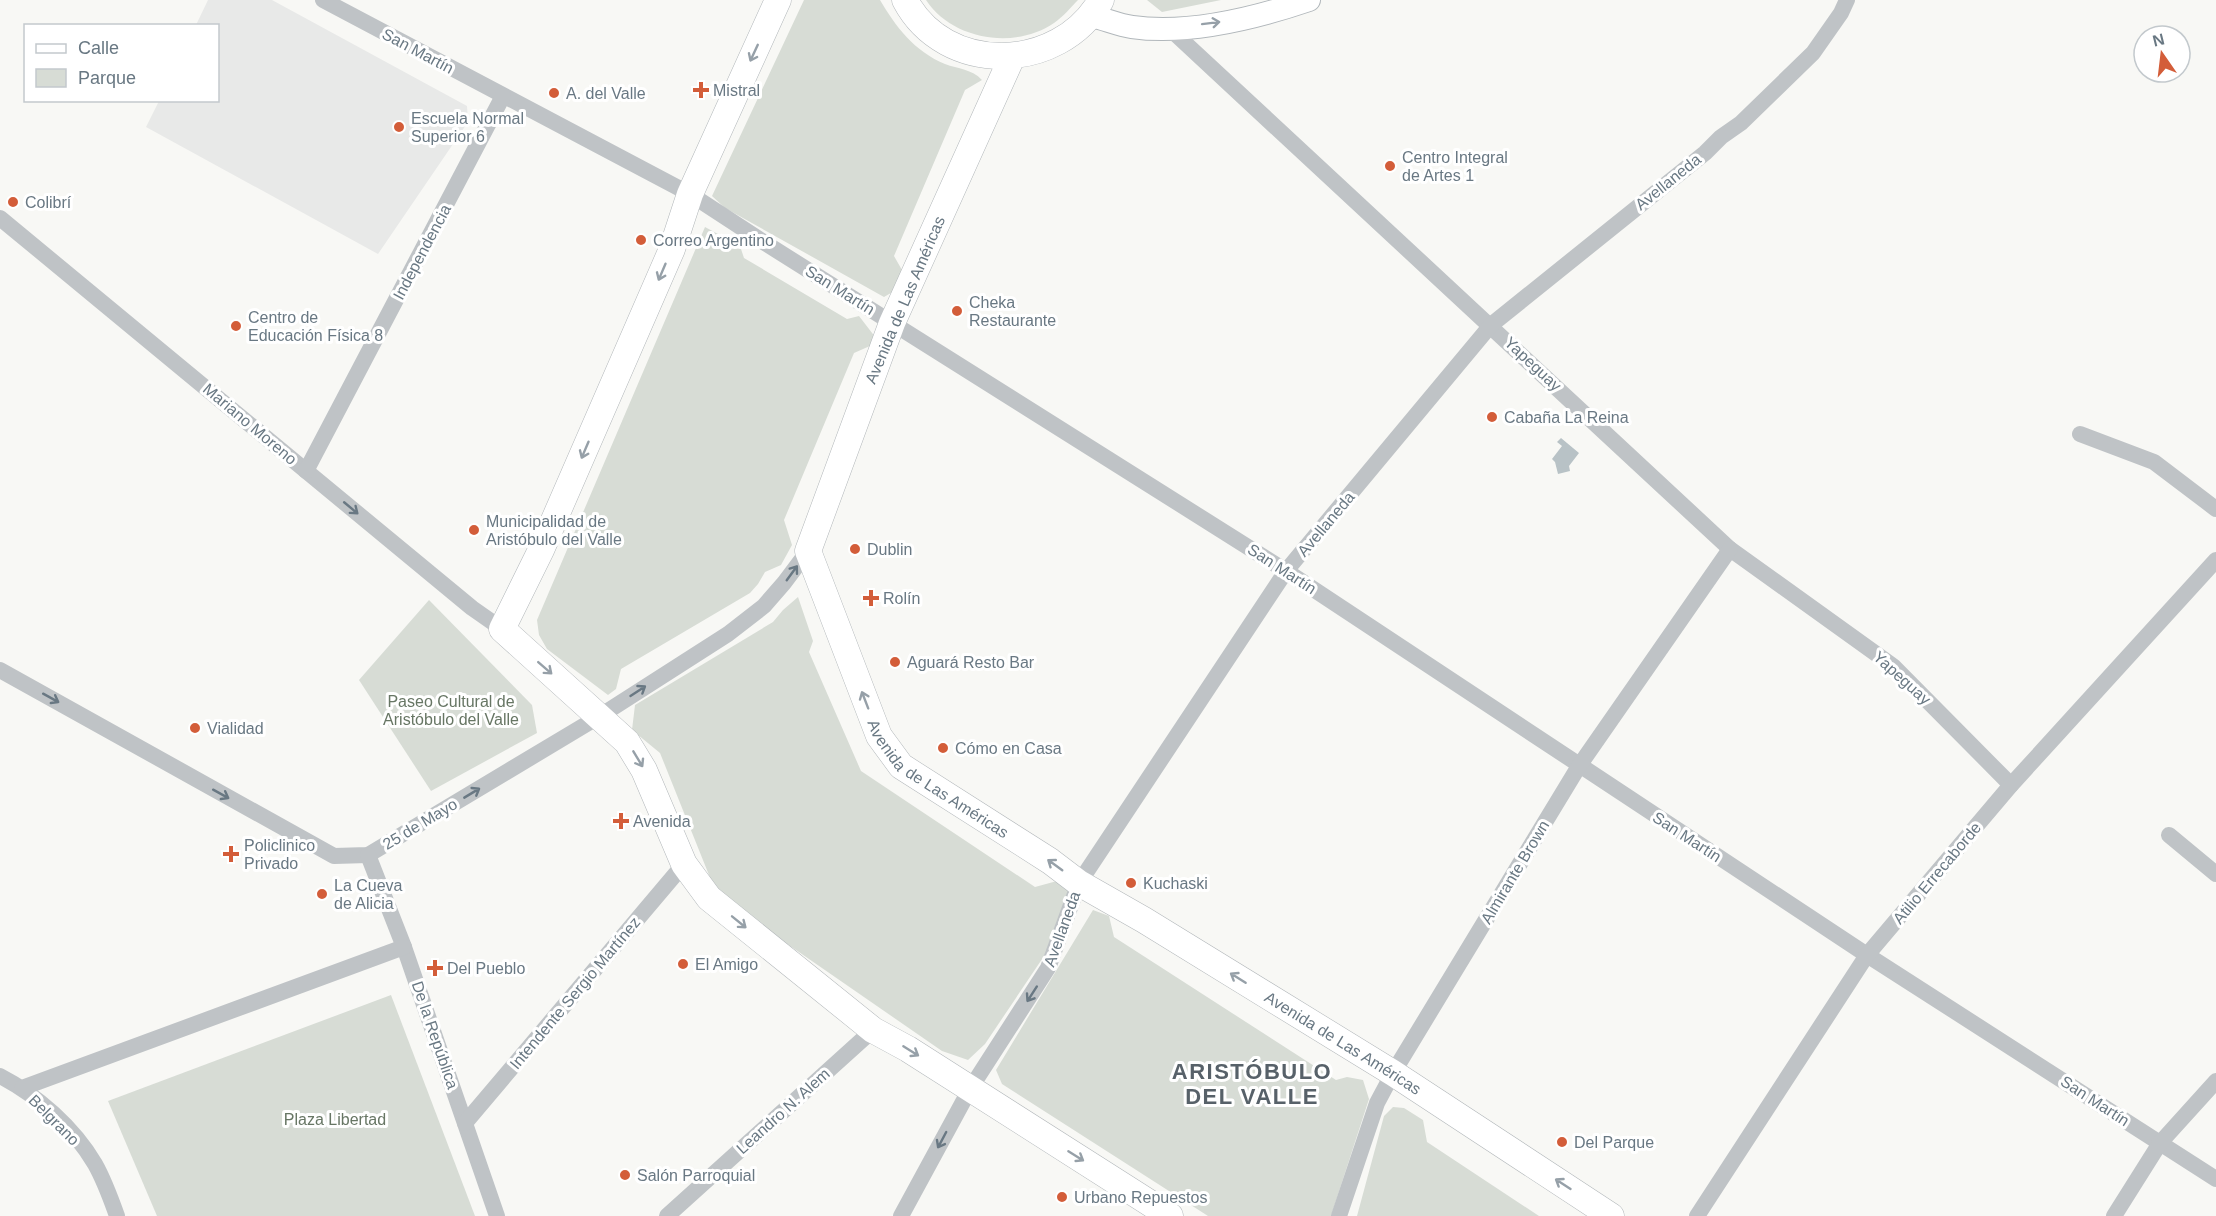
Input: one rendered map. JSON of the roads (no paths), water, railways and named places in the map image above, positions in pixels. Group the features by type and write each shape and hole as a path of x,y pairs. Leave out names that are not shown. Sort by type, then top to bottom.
{"main road":[{"path":"778,0 690,194 663,270 542,550 502,629 627,742 644,770 684,864 710,898 873,1030 908,1049 1170,1216"},
{"path":"905,0 911,12 939,38 974,53 1012,57 1041,50 1069,36 1096,8 1131,27 1170,29 1251,18 1309,0"},
{"name":"Avenida de Las Américas","path":"1012,57 892,323 808,551 879,736 901,766 1050,861 1079,883 1144,920 1393,1073 1611,1216"}],"street":[{"name":"Avellaneda","path":"901,1216 970,1089 1048,968 1079,883 1286,571 1491,325 1741,123 1813,53 1841,13 1847,0"},
{"name":"San Martín","path":"326,1 690,194 1286,571 1867,955 2216,1179"},
{"name":"Yapeguay","path":"1170,29 1730,549 1893,666 2011,785"},
{"name":"Independencia","path":"306,471 503,96"},
{"name":"Mariano Moreno","path":"0,218 472,608 502,629"},
{"path":"2080,434 2154,462 2216,509"},
{"name":"Almirante Brown","path":"1339,1216 1377,1103 1393,1073 1579,766 1730,549"},
{"name":"25 de Mayo","path":"0,670 334,856 368,855 600,716 750,618 784,584 808,551"},
{"name":"Atilio Errecaborde","path":"1697,1216 1867,955 2011,785 2216,560"},
{"path":"2169,835 2216,874"},
{"name":"De la República","path":"368,855 404,947 497,1216"},
{"name":"Intendente Sergio Martínez","path":"465,1123 684,864"},
{"path":"22,1088 404,947"},
{"name":"Leandro N. Alem","path":"667,1216 873,1030"},
{"name":"Belgrano","path":"0,1076 22,1088 67,1128 95,1164 113,1212"},
{"path":"2114,1216 2160,1143 2216,1081"}],"place":[{"name":"Mistral","path":"701,90"},
{"name":"A. del Valle","path":"554,93"},
{"name":"Escuela Normal Superior 6","path":"399,127"},
{"name":"Centro Integral de Artes 1","path":"1390,166"},
{"name":"Colibrí","path":"13,202"},
{"name":"Correo Argentino","path":"641,240"},
{"name":"Cheka Restaurante","path":"957,311"},
{"name":"Centro de Educación Física 8","path":"236,326"},
{"name":"Cabaña La Reina","path":"1492,417"},
{"name":"Municipalidad de Aristóbulo del Valle","path":"474,530"},
{"name":"Dublin","path":"855,549"},
{"name":"Rolín","path":"871,598"},
{"name":"Aguará Resto Bar","path":"895,662"},
{"name":"Vialidad","path":"195,728"},
{"name":"Cómo en Casa","path":"943,748"},
{"name":"Avenida","path":"621,821"},
{"name":"Policlinico Privado","path":"231,854"},
{"name":"Kuchaski","path":"1131,883"},
{"name":"La Cueva de Alicia","path":"322,894"},
{"name":"El Amigo","path":"683,964"},
{"name":"Del Pueblo","path":"435,968"},
{"name":"Del Parque","path":"1562,1142"},
{"name":"Salón Parroquial","path":"625,1175"},
{"name":"Urbano Repuestos","path":"1062,1197"}],"district":[{"name":"ARISTÓBULO DEL VALLE","path":"1252,1084"}],"park label":[{"name":"Paseo Cultural de Aristóbulo del Valle","path":"451,710"},
{"name":"Plaza Libertad","path":"335,1119"}]}
